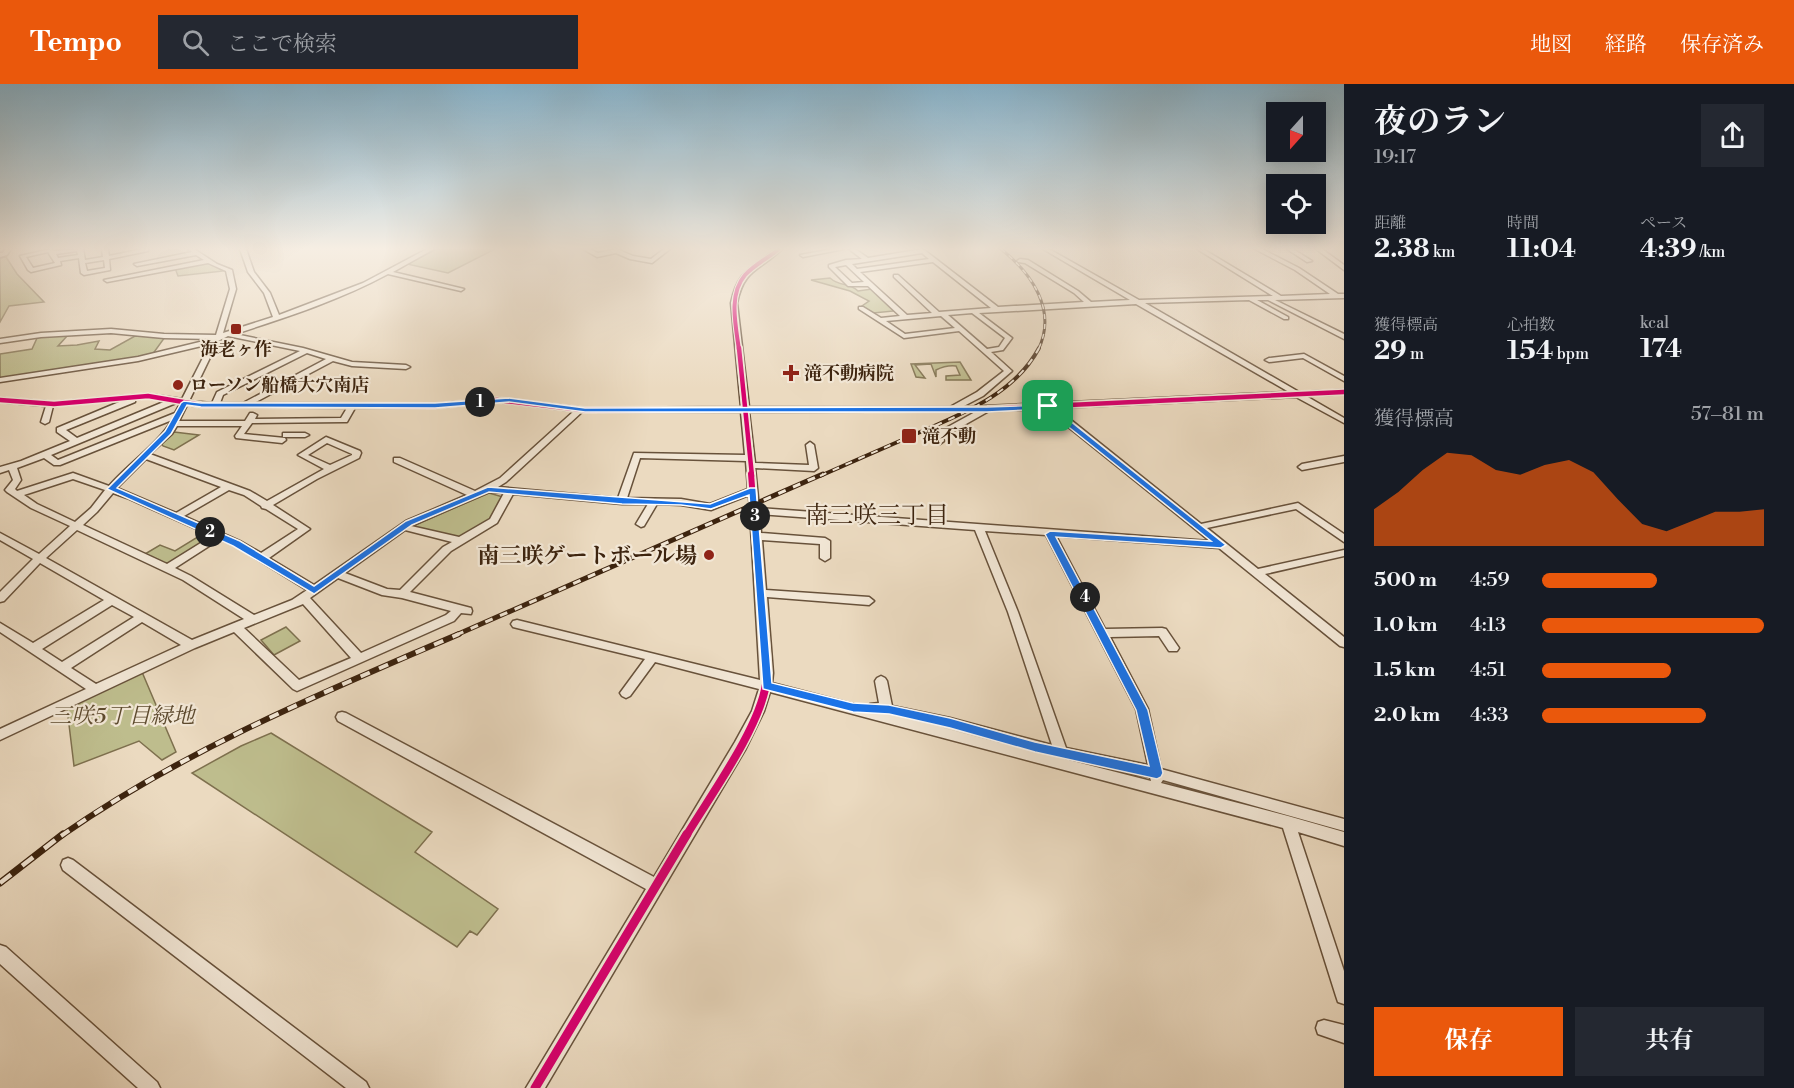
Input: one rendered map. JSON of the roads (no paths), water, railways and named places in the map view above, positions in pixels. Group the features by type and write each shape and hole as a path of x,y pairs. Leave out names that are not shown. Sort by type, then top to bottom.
{"street":[{"path":"3,592 94,510 111,489 169,432 221,337 230,296"},
{"path":"268,296 277,318"},
{"path":"0,380 138,359 221,337 334,296"},
{"path":"535,1088 758,714 767,686 753,490 735,317 735,296"},
{"path":"882,296 904,317"},
{"path":"919,296 1008,371 980,394 950,409"},
{"path":"980,296 998,310"},
{"path":"1080,296 1091,305"},
{"path":"1127,296 1344,421"},
{"path":"1276,296 1280,298"},
{"path":"881,320 973,311 1138,302 1340,296"},
{"path":"1268,298 1344,337"},
{"path":"1249,299 1286,318"},
{"path":"861,308 904,336 960,329"},
{"path":"1009,309 1021,318"},
{"path":"973,311 1009,338 1001,349 986,351"},
{"path":"0,341 41,335 111,332 221,337 306,351 352,364 406,367"},
{"path":"215,405 220,394 306,351"},
{"path":"1269,360 1304,356 1344,380"},
{"path":"244,405 333,358"},
{"path":"0,400 50,404 142,396 184,403 215,405 435,406 509,400 580,410 987,410 1344,392"},
{"path":"77,442 60,430 142,396"},
{"path":"0,470 45,455 174,401"},
{"path":"45,422 50,404"},
{"path":"260,405 239,436 282,440 305,435"},
{"path":"45,455 57,463 176,419 248,422 344,420 353,405"},
{"path":"1048,406 1344,643"},
{"path":"0,735 191,645 304,598 403,527 488,489 523,463 526,457 580,410"},
{"path":"940,441 938,436 987,410"},
{"path":"282,440 296,420"},
{"path":"265,506 356,456 357,453 326,440 302,455 331,469"},
{"path":"622,501 638,455 814,468 810,445"},
{"path":"144,455 248,493 265,506 305,529 261,558"},
{"path":"1302,466 1344,459"},
{"path":"397,460 476,495"},
{"path":"12,467 17,480 10,490 34,506 168,568 253,620"},
{"path":"16,494 73,476 111,489 219,536 314,590"},
{"path":"176,517 229,486"},
{"path":"488,489 711,507 753,490"},
{"path":"402,594 447,549 494,521 510,491"},
{"path":"640,524 654,502"},
{"path":"1199,527 1298,506 1344,539"},
{"path":"754,511 1221,545"},
{"path":"403,527 461,541"},
{"path":"979,528 1013,612 1061,753"},
{"path":"1050,534 1104,633 1142,710 1157,773 1158,788"},
{"path":"0,536 191,645"},
{"path":"168,568 219,536"},
{"path":"756,536 825,541 825,558"},
{"path":"1256,573 1344,553"},
{"path":"235,626 297,686 450,618 463,610 386,592 337,574"},
{"path":"760,593 869,601"},
{"path":"304,598 359,659"},
{"path":"33,649 112,600"},
{"path":"62,668 142,617"},
{"path":"517,624 1016,747 1344,839"},
{"path":"0,627 96,690"},
{"path":"1104,633 1162,632 1173,648"},
{"path":"626,693 652,658"},
{"path":"881,681 886,709"},
{"path":"853,707 886,709 950,723 1016,747 1061,753 1157,773 1344,825"},
{"path":"342,717 656,886"},
{"path":"1288,822 1344,996"},
{"path":"68,865 360,1088"},
{"path":"0,953 150,1088"},
{"path":"1324,1028 1344,1034"}],"railway":[{"path":"1038,349 1045,321 1039,296"},
{"path":"820,476 982,403 1014,380 1038,349"},
{"path":"456,635 823,474"},
{"path":"61,836 156,776 205,750 305,701 459,634"},
{"path":"0,883 63,834"}],"place":[{"name":"海老ヶ作","path":"236,329"},
{"name":"滝不動病院","path":"791,373"},
{"name":"ローソン船橋大穴南店","path":"178,385"},
{"name":"滝不動","path":"909,436"},
{"name":"南三咲ゲートボール場","path":"709,555"}],"district":[{"name":"南三咲三丁目","path":"877,515"}],"park label":[{"name":"三咲5丁目緑地","path":"122,715"}]}
